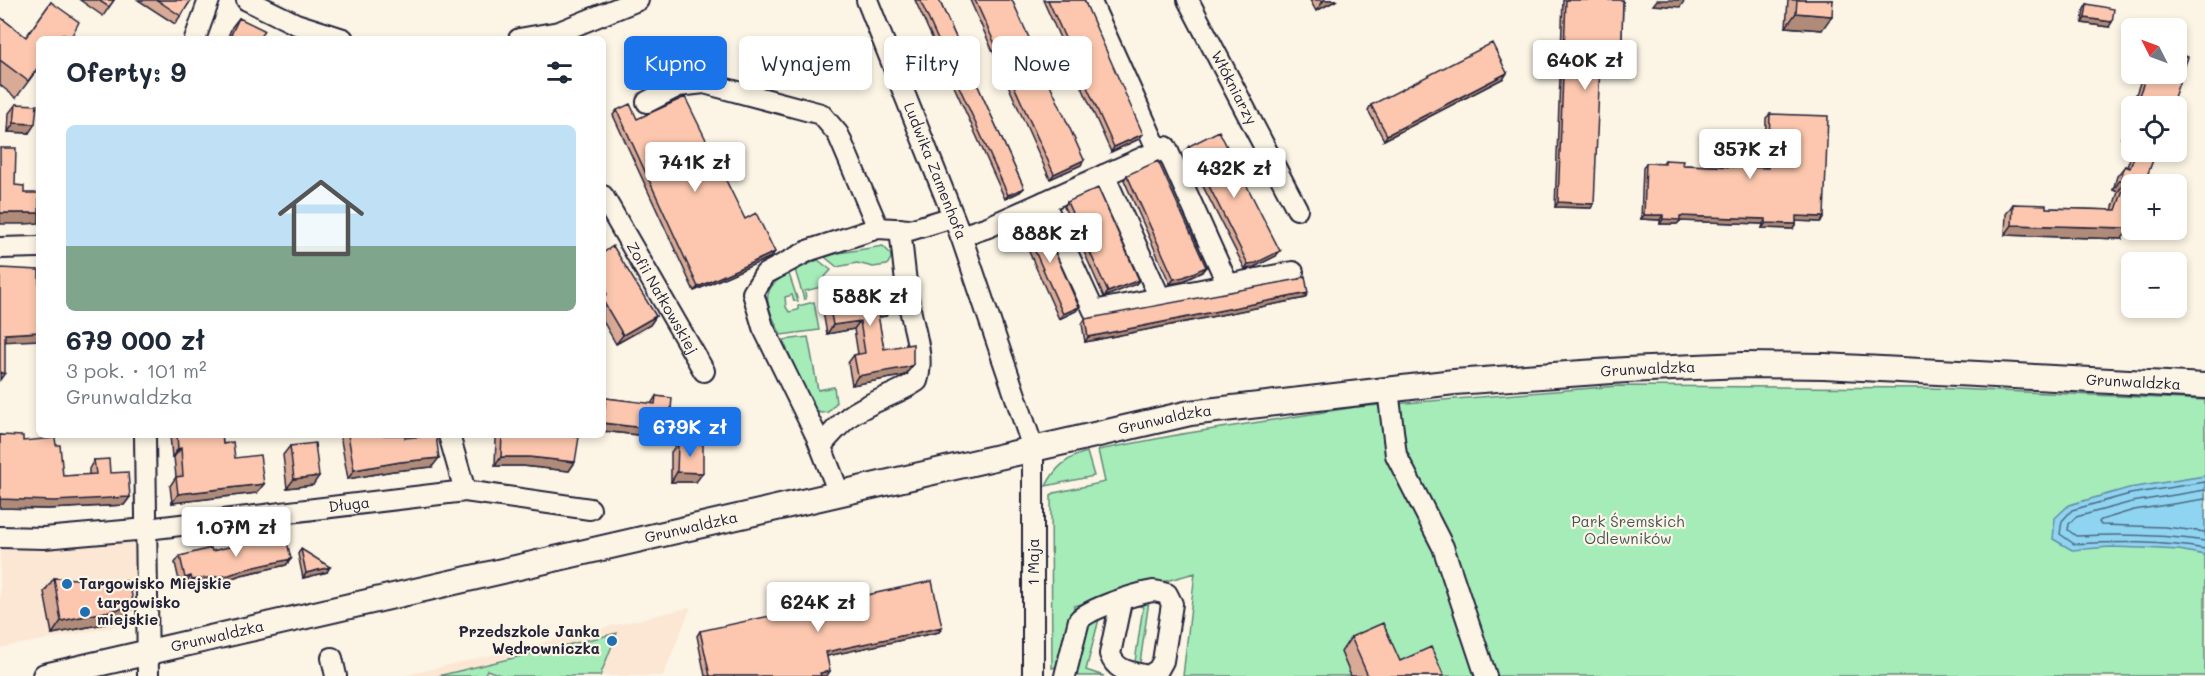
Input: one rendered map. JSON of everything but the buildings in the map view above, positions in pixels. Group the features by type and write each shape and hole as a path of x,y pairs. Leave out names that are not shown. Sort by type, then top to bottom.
{"main road":[{"name":"Grunwaldzka","path":"45,676 1190,414 1463,381 1626,370 1784,365 1924,370 2205,386"}],"street":[{"path":"196,36 209,0"},
{"path":"247,0 296,24 334,36"},
{"path":"538,36 559,32 638,0"},
{"name":"Ludwika Zamenhofa","path":"867,0 954,217 1034,448"},
{"path":"1090,0 1158,151"},
{"name":"Włókniarzy","path":"1188,0 1297,209"},
{"path":"647,102 678,86 704,83 821,114 838,134 878,228"},
{"path":"961,236 988,227 1166,147 1228,285"},
{"path":"1104,175 1160,298"},
{"name":"Zofii Nałkowskiej","path":"606,201 704,371"},
{"path":"1044,202 1094,311 1293,272"},
{"path":"839,494 828,460 763,327 753,293 765,274 810,250 878,228 910,230 954,217"},
{"path":"821,446 834,430 852,415 917,381 920,370 918,347 900,229"},
{"path":"0,248 36,247"},
{"path":"1388,390 1396,454 1443,547 1486,676"},
{"path":"145,438 148,676"},
{"path":"450,438 465,491"},
{"name":"1 Maja","path":"1033,676 1034,448"},
{"name":"Długa","path":"0,537 44,538 147,529 465,491 590,509"},
{"path":"1065,676 1079,620 1091,610 1121,601"}],"shaded area":[{"name":"Targowisko Miejskie","path":"137,538 131,624 0,648 0,545"},
{"name":"Przedszkole Janka Wędrowniczka","path":"691,607 663,676 403,676"}],"green space":[{"path":"883,246 890,253 891,258 887,265 873,267 857,263 837,267 825,257 839,253"},
{"path":"818,260 831,270 823,279 821,287 805,291 806,299 804,299 795,270"},
{"path":"789,274 798,301 794,301 792,295 785,297 786,307 789,312 798,310 798,306 814,302 819,330 781,335 769,308 768,293 778,280"},
{"path":"808,337 818,390 834,387 836,403 828,412 821,413 814,409 784,343 784,340"},
{"name":"Park Śremskich Odlewników","path":"1618,386 1931,388 2205,400 2205,676 1183,676 1195,573 1074,606 1063,661 1061,666 1052,668 1051,496 1054,493 1105,482 1098,450 1182,434 1356,407"},
{"path":"1087,452 1094,476 1046,486 1062,464"},
{"path":"1150,597 1162,603 1149,601 1140,663 1152,666 1144,670 1120,660 1135,662 1143,607 1131,604"},
{"path":"1100,615 1086,670 1104,676 1078,676 1079,654 1085,632 1090,619"},
{"path":"617,633 600,676 503,676 487,670 484,676 438,676"}],"water":[{"path":"2205,476 2205,555 2179,550 2142,548 2110,547 2072,550 2053,539 2055,518 2069,505 2129,488"}],"place":[{"name":"Targowisko Miejskie","path":"67,584"},
{"name":"targowisko miejskie","path":"85,612"},
{"name":"Przedszkole Janka Wędrowniczka","path":"612,641"}]}
